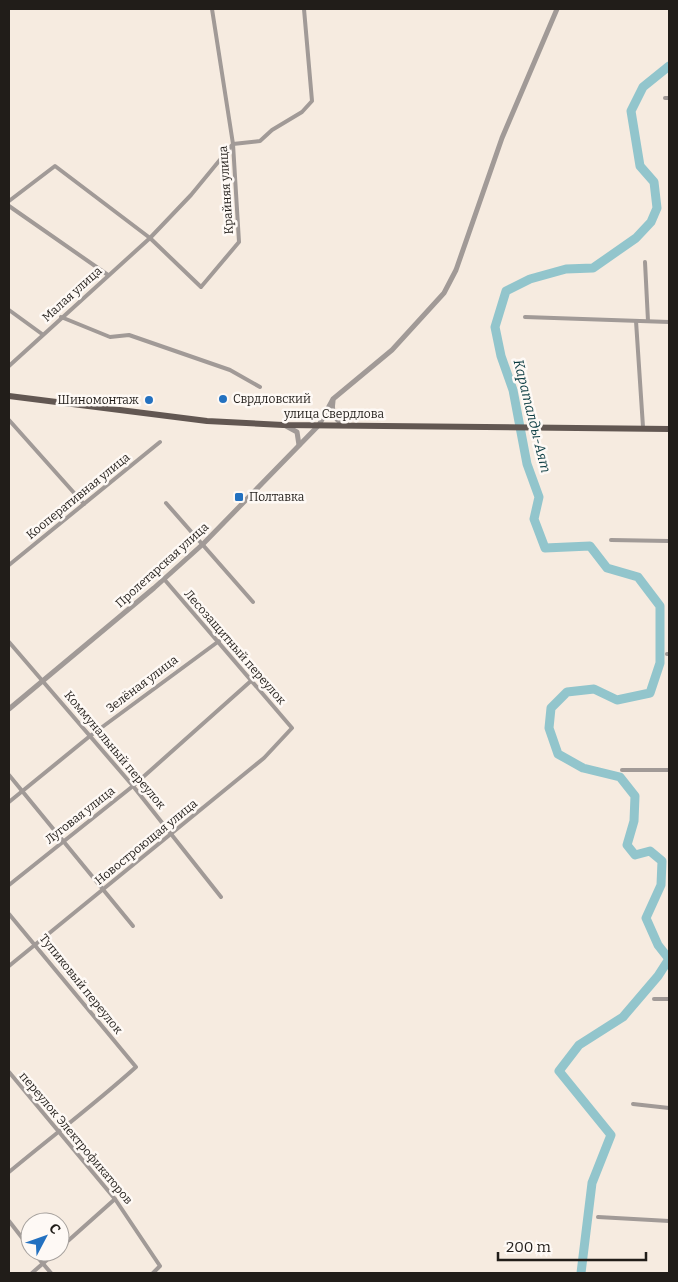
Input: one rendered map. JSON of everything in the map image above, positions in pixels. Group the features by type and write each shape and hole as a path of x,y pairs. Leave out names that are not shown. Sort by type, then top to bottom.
{"main road":[{"name":"улица Свердлова","path":"9,396 208,421 283,426 541,426 669,429"}],"street":[{"name":"Крайняя улица","path":"150,238 201,287 239,242 233,144 212,9"},
{"path":"233,144 260,141 272,130 302,112 312,102 304,9"},
{"path":"350,426 336,420 333,414 333,399 392,350 444,293 456,270 502,138 557,9"},
{"name":"Малая улица","path":"9,366 42,334 150,238 191,195 233,144"},
{"path":"9,201 55,166 150,238"},
{"path":"9,206 108,275"},
{"path":"645,262 648,321"},
{"path":"9,310 42,334"},
{"path":"61,317 110,337 129,335 230,370 260,387"},
{"path":"525,317 669,322"},
{"path":"636,321 643,427"},
{"name":"Пролетарская улица","path":"9,709 203,544 319,425 333,399"},
{"path":"9,420 84,504"},
{"path":"283,426 297,432 300,442 298,447"},
{"name":"Кооперативная улица","path":"9,565 160,442"},
{"path":"166,503 252,602"},
{"path":"611,540 669,540"},
{"name":"Лесозащитный переулок","path":"164,579 292,728"},
{"name":"Зелёная улица","path":"9,802 90,736 219,641"},
{"name":"Коммунальный переулок","path":"9,642 133,786 221,898"},
{"name":"Луговая улица","path":"9,885 133,786 252,680"},
{"name":"Новостроющая улица","path":"9,966 264,758 292,728"},
{"path":"622,770 669,770"},
{"path":"9,775 132,926"},
{"name":"Тупиковый переулок","path":"9,914 136,1067 86,1112 58,1131"},
{"path":"654,999 669,999"},
{"name":"переулок Электрофикаторов","path":"9,1072 115,1198 160,1266 153,1273"},
{"path":"633,1104 669,1108"},
{"path":"9,1172 58,1131"},
{"path":"70,1239 115,1198"},
{"path":"598,1216 669,1221"},
{"path":"9,1221 20,1235"},
{"path":"32,1273 44,1262"},
{"path":"42,1264 51,1273"}],"waterway":[{"name":"Караталды-Аят","path":"581,1273 592,1183 611,1135 559,1071 579,1045 623,1017 658,976 669,959 658,945 646,918 661,885 662,861 650,851 635,855 627,845 634,821 635,796 620,777 583,768 558,754 549,728 551,708 567,692 594,689 617,700 650,693 660,663 660,606 638,577 607,568 590,546 545,548 534,519 539,497 527,464 513,390 501,356 495,327 506,291 530,279 566,269 593,268 636,238 651,222 657,208 654,182 640,166 631,111 643,87 669,66"}],"place":[{"name":"Сврдловский","path":"223,399"},
{"name":"Шиномонтаж","path":"149,400"},
{"name":"Полтавка","path":"239,497"}]}
